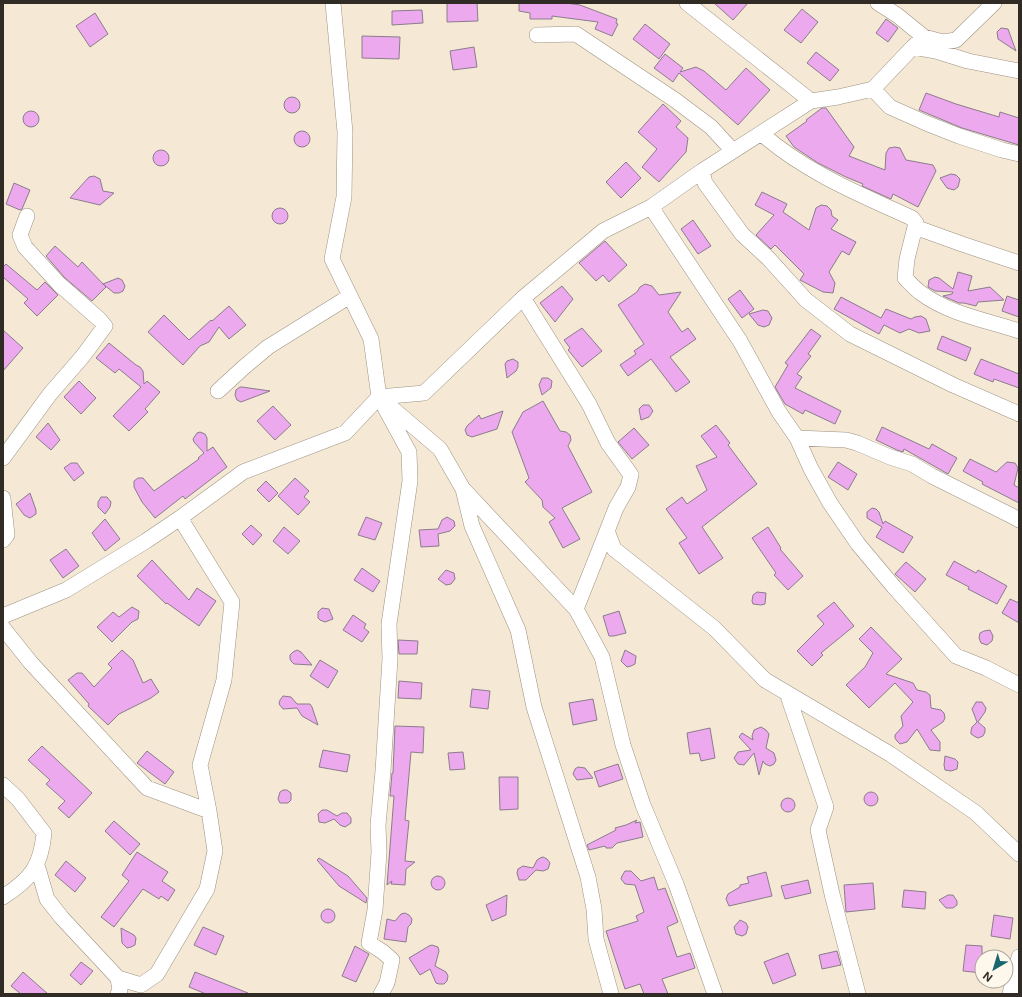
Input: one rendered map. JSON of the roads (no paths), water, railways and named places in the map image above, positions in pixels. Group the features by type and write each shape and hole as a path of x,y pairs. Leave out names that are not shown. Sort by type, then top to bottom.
{"street":[{"path":"333,3 345,132 344,197 332,259 370,339 379,397 395,423 409,452 410,481 389,624 390,659 378,825 379,852 375,910 369,943 392,960 387,983 381,994"},
{"path":"687,3 811,101"},
{"path":"878,3 897,15 924,37 943,42 956,40 994,3"},
{"path":"536,35 576,34 675,100 710,127 733,151"},
{"path":"3,616 66,590 146,541 243,472 345,433 379,397 424,393 523,298 603,231 651,207 702,171 811,101 873,89 924,37"},
{"path":"913,47 936,51 968,61 1019,71"},
{"path":"873,89 890,107 966,139 1019,154"},
{"path":"761,133 778,149 817,172 868,199 912,218 916,223 907,259 905,278 920,293 936,303 959,313 1019,331"},
{"path":"702,171 705,183 742,234 768,258 806,300 850,334 953,385 1019,414"},
{"path":"651,207 740,341 779,412 797,438 811,469 830,503 858,544 894,587 956,656 986,668 1019,686"},
{"path":"3,458 50,394 83,356 105,326 59,284 25,247 20,235 27,216"},
{"path":"915,229 923,230 1019,262"},
{"path":"218,391 268,347 350,296"},
{"path":"523,298 589,404 608,443 631,475 628,487 616,508 576,608"},
{"path":"379,397 440,449 463,489 576,608 602,657 623,745 643,805 676,884 715,994"},
{"path":"797,438 846,440 857,443 890,457 912,464 932,476 1019,520"},
{"path":"463,489 472,526 518,630 534,707 588,876 594,909 596,939 612,994"},
{"path":"3,498 7,535 3,540"},
{"path":"37,866 47,899 81,939 123,984 141,985 157,974 207,889 215,851 210,811 200,764 224,680 232,602 180,518"},
{"path":"607,531 614,549 714,628 765,680 890,754 976,813 1019,854"},
{"path":"3,628 37,668 147,788 210,811"},
{"path":"787,693 826,808 818,830 832,894 858,994"},
{"path":"3,785 18,799 44,833 43,850 37,866 22,884 3,896"},
{"path":"1010,994 1019,957"},
{"path":"118,994 123,984"}]}
